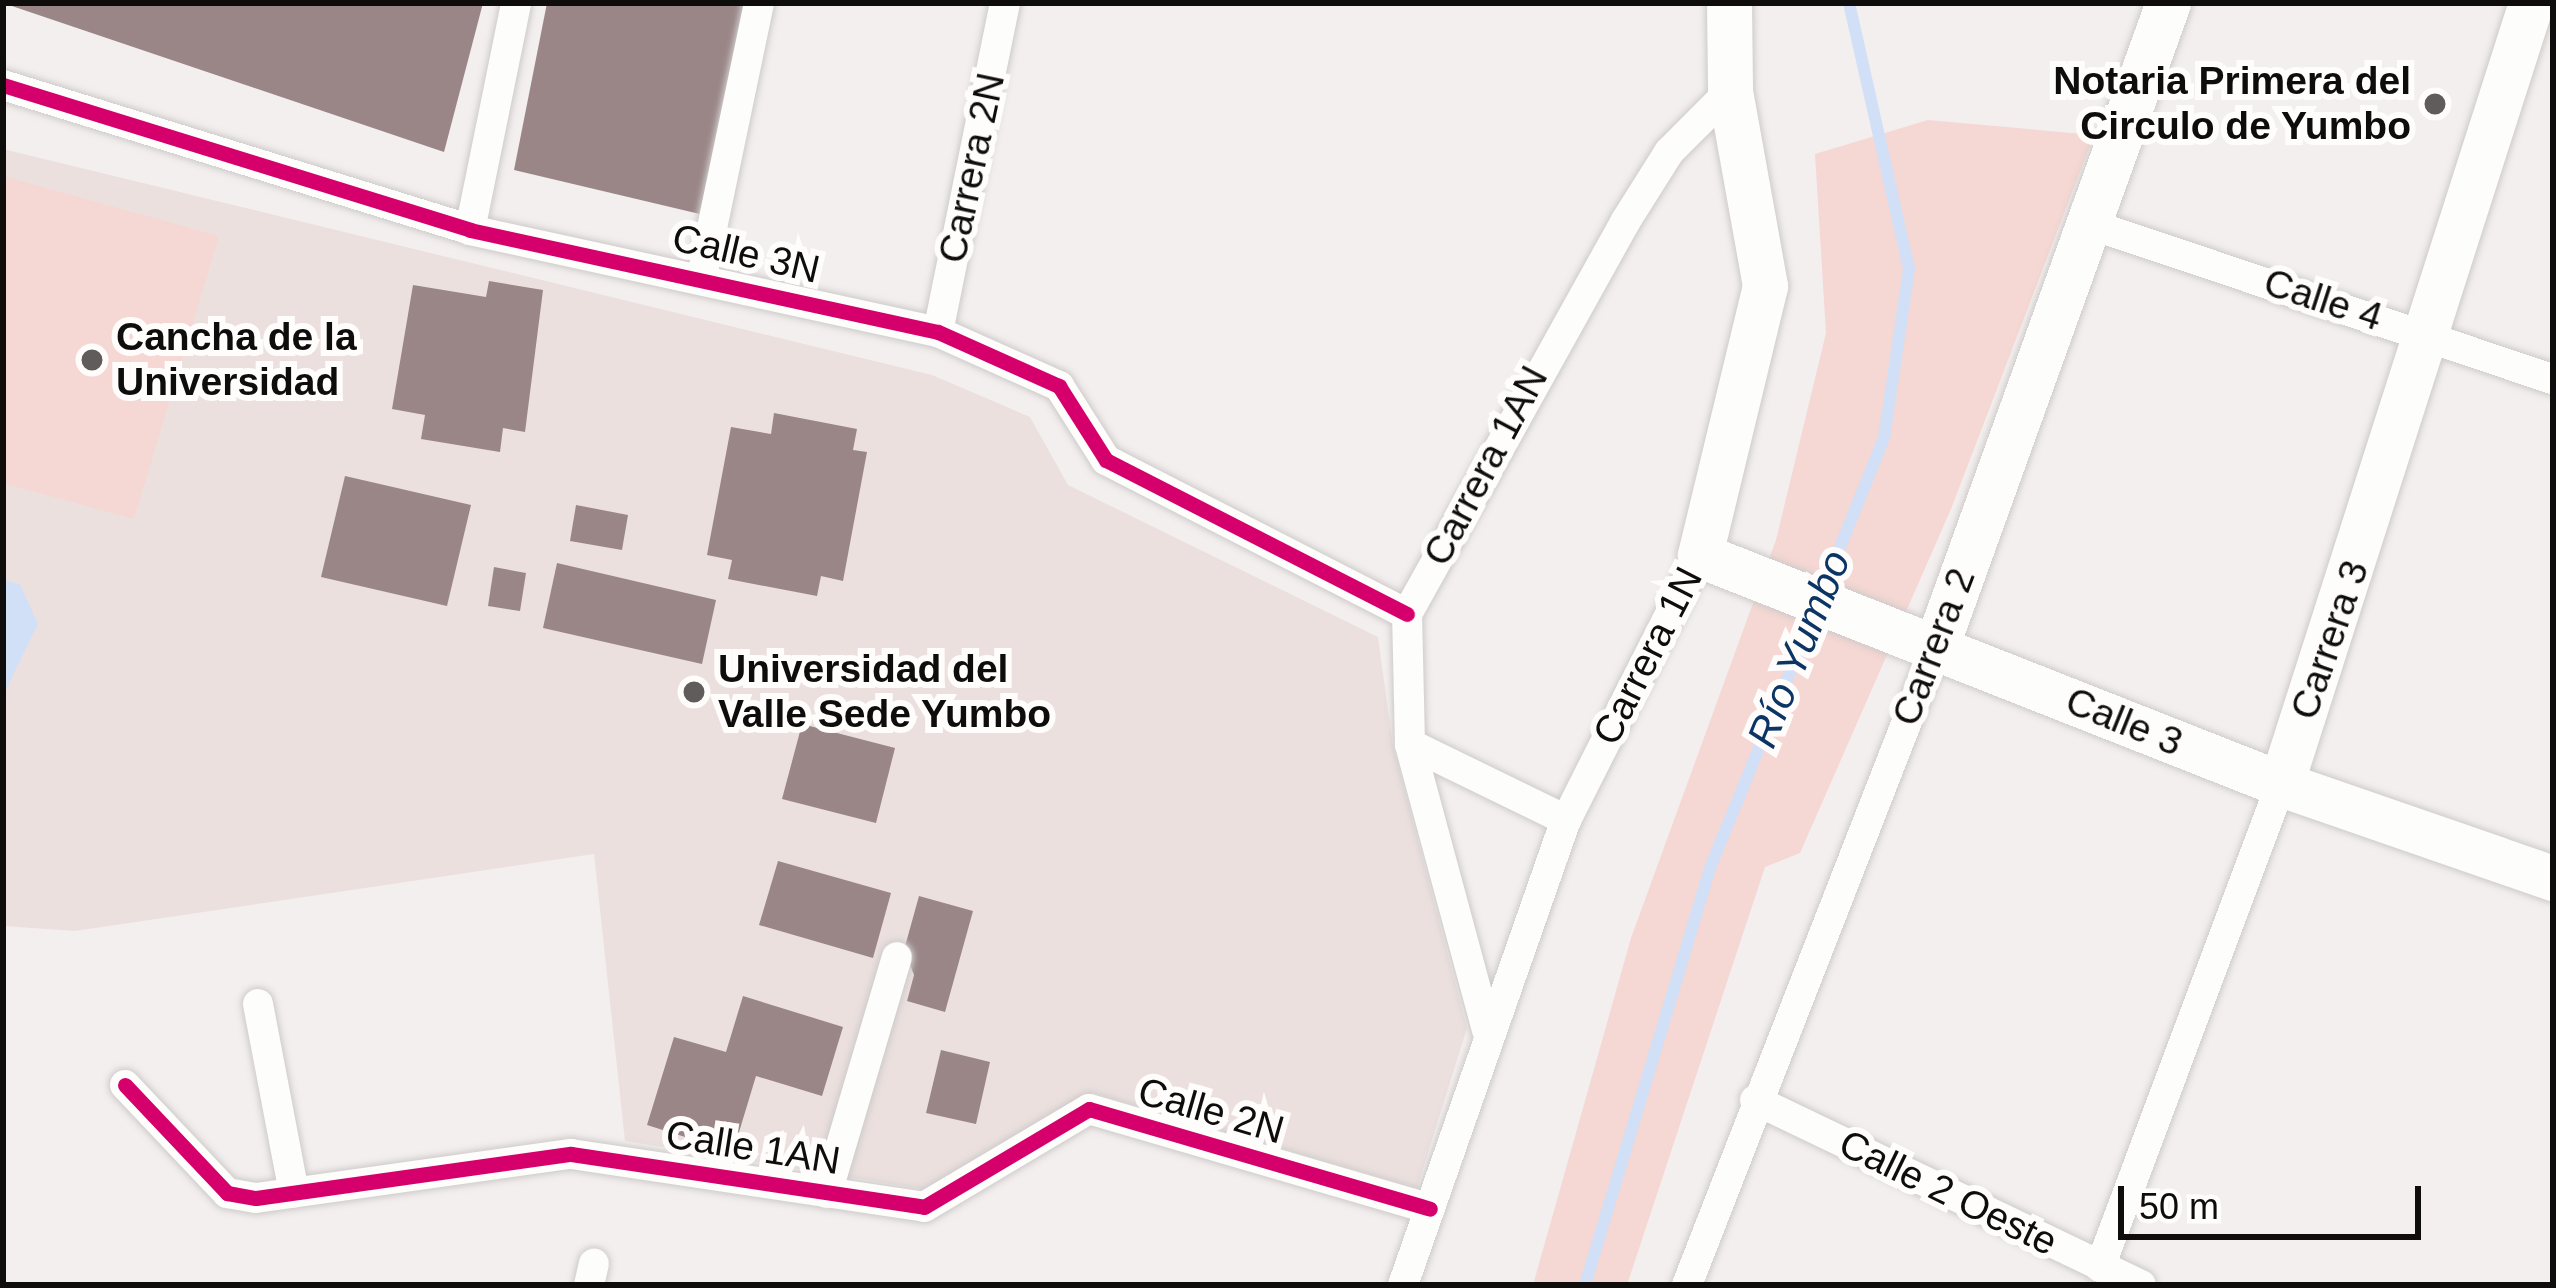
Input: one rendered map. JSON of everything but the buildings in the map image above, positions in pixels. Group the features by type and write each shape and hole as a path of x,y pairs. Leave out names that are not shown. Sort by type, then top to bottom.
{"street":[{"path":"470,230 516,3"},
{"path":"702,276 759,3"},
{"name":"Carrera 2N","path":"938,332 1006,3"},
{"name":"Carrera 1N","path":"1403,1285 1487,1030 1566,820 1709,559 1765,286 1730,91 1729,3"},
{"name":"Carrera 2","path":"1687,1285 1755,1100 1936,647 2092,225 2168,3"},
{"name":"Carrera 3","path":"2100,1267 2281,784 2433,336 2531,3"},
{"name":"Calle 3N","path":"3,85 470,230 702,276 938,332 1059,386 1106,460 1407,614"},
{"name":"Carrera 1AN","path":"1407,614 1647,187 1730,91"},
{"name":"Calle 4","path":"2092,225 2553,379"},
{"name":"Calle 3","path":"1709,559 2281,784 2553,878"},
{"path":"1407,614 1410,744 1487,1030"},
{"path":"1410,744 1566,820"},
{"path":"827,1192 897,957"},
{"path":"258,1004 294,1193"},
{"name":"Calle 1AN","path":"125,1085 227,1193 294,1193 571,1154 925,1207"},
{"name":"Calle 2 Oeste","path":"1755,1100 2141,1285"},
{"name":"Calle 2N","path":"925,1207 1089,1109 1430,1209"}],"shaded area":[{"path":"1928,120 2094,135 1951,509 1800,853 1765,867 1627,1285 1533,1285 1631,938 1776,540 1826,333 1815,154"},
{"name":"Universidad del Valle Sede Yumbo","path":"3,149 932,375 1030,417 1068,485 1378,637 1393,746 1467,1028 1417,1188 1093,1093 924,1189 625,1141 594,854 75,931 3,926"},
{"name":"Cancha de la Universidad","path":"3,176 219,236 134,519 3,483"}],"water":[{"path":"3,580 20,584 38,624 3,696"}],"waterway":[{"name":"Río Yumbo","path":"1822,592 1884,438 1909,269 1849,3"},
{"name":"Río Yumbo","path":"1585,1285 1710,868 1815,611"}],"cycle path":[{"path":"3,85 470,230 938,332 1059,386 1106,460 1407,614"},
{"path":"125,1085 227,1193 256,1198 571,1154 924,1207 1089,1109 1430,1209"}],"place":[{"name":"Notaria Primera del Circulo de Yumbo","path":"2435,104"},
{"name":"Cancha de la Universidad","path":"92,360"},
{"name":"Universidad del Valle Sede Yumbo","path":"694,692"}]}
